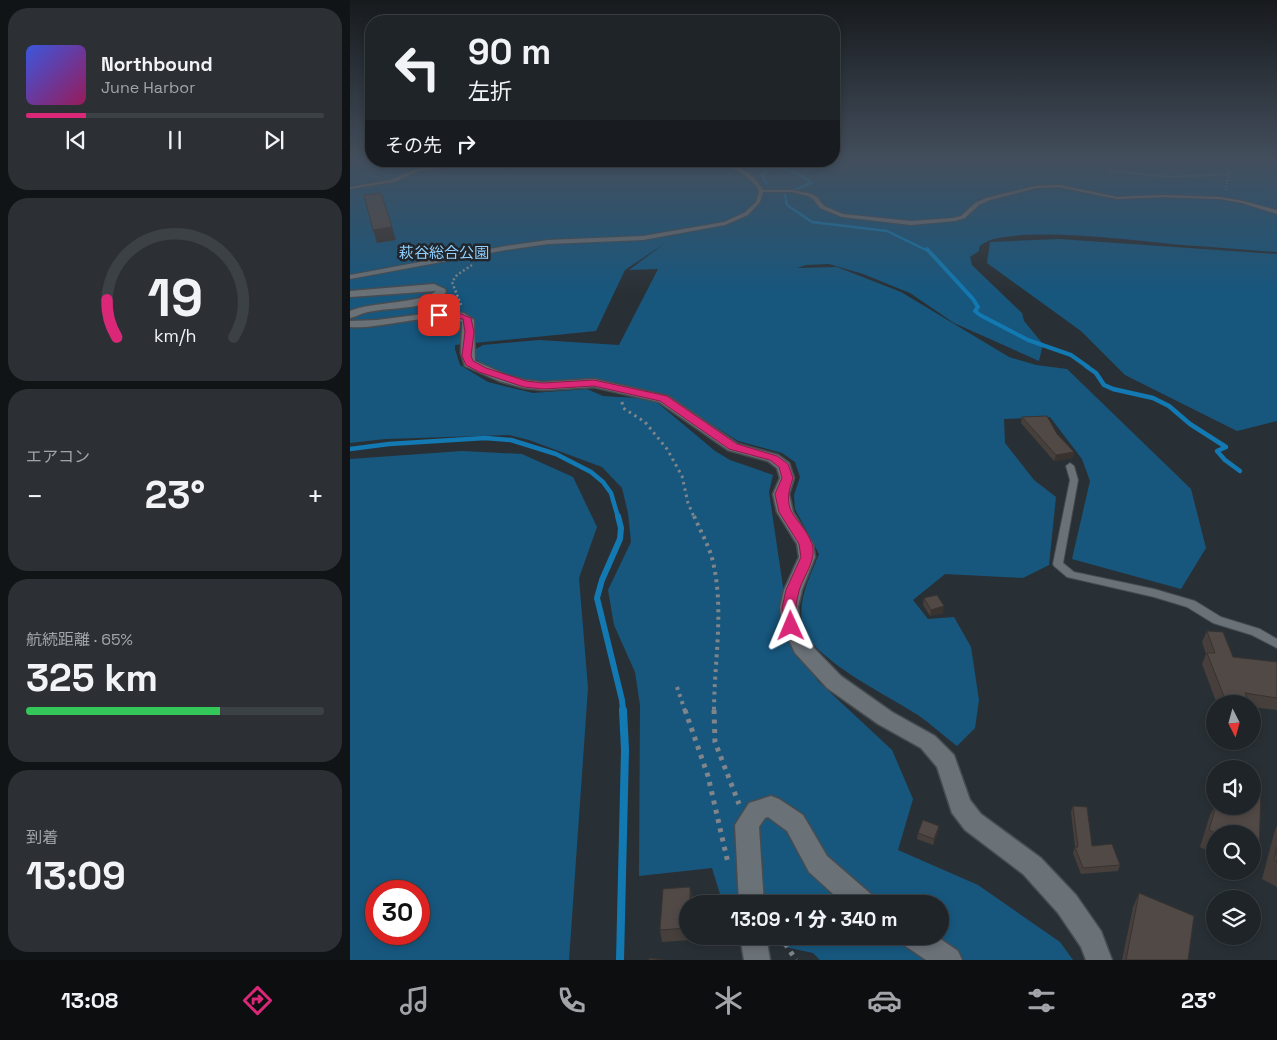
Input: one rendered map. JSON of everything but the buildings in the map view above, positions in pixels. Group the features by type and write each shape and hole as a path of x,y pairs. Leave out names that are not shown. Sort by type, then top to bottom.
{"street":[{"path":"350,294 434,287 440,289 441,292 436,297 427,300 364,310 350,315"},
{"path":"350,324 369,324 454,314 466,318 470,332 467,356 469,363 482,370 524,384 543,386 594,383 663,398 733,447 774,458 784,466 788,478 781,494 785,512 805,544 807,557 793,590 789,608 791,626 802,648 834,682 885,718 928,742 946,762 960,806 973,822 1032,866 1067,904 1092,940 1099,960"},
{"path":"751,895 747,825 757,810 771,806 795,823 818,864 854,895"},
{"path":"754,945 757,960"},
{"path":"926,945 949,960"}],"lane":[{"path":"350,277 548,242 643,238 725,223 746,214 756,204"},
{"path":"820,204 822,207 842,216 911,223 953,220 963,217 978,204"},
{"path":"1246,204 1277,212"},
{"path":"1070,466 1074,480 1058,564 1071,574 1154,593 1191,604 1217,620 1256,632 1277,644"}],"path":[{"path":"466,318 452,282 457,275 496,250"},
{"path":"621,390 623,408 645,422 667,450 682,476 688,503 712,558 719,616 714,684 715,742 747,825"},
{"path":"677,687 708,776 726,857"},
{"path":"786,945 796,960"}],"green space":[{"name":"萩谷総合公園","path":"350,204 1277,204 1277,252 1075,235 1015,236 992,240 979,247 979,251 970,257 972,265 1022,313 1024,321 1043,344 1039,361 954,323 910,293 863,274 829,264 806,265 797,268 837,267 901,292 1009,357 1036,365 1067,369 1191,489 1206,548 1181,589 1072,559 1090,481 1082,459 1050,417 1004,419 1005,443 1034,480 1056,497 1049,565 1023,578 945,574 913,600 928,619 954,617 971,647 979,700 975,728 957,746 918,715 834,663 808,637 802,624 803,597 819,554 795,509 794,495 800,477 795,462 782,453 738,441 667,396 597,379 555,382 518,379 488,369 476,360 476,349 483,345 539,340 619,345 658,269 629,270 665,243 625,270 596,331 455,345 460,365 488,382 533,393 587,389 603,396 653,399 715,451 730,460 773,475 769,492 791,641 818,681 892,750 913,799 898,850 978,885 1060,942 1073,960 820,960 813,953 776,945 949,945 949,895 720,895 712,868 639,876 640,705 635,672 614,625 608,590 631,542 628,513 622,488 602,467 529,440 509,435 385,439 350,443"},
{"path":"1059,239 1277,254 1277,421 1237,431 1125,375 1081,331 987,263 990,242"},
{"path":"462,451 522,454 573,477 597,527 579,578 588,688 569,960 350,960 350,459"}],"waterway":[{"path":"787,204 812,222 887,231 928,251"},
{"path":"927,249 973,299 978,307 975,311 980,315 1028,340 1071,355 1088,367"},
{"path":"1086,366 1096,373 1104,385 1113,389 1153,398 1169,406 1190,424 1226,447 1217,451 1225,460 1240,471"},
{"path":"350,449 389,444 485,438 511,440 556,454 591,472 603,482 611,493 618,517"},
{"path":"618,516 621,528 620,539 602,580 597,598 623,711"},
{"path":"620,960 625,750 623,710"}],"route":[{"path":"439,315 461,315 468,320 470,332 467,356 469,363 482,370 524,384 543,386 594,383 640,395 663,398 733,447 774,458 784,466 788,478 781,494 785,512 805,544 807,557 793,590 789,608 791,626"}]}
